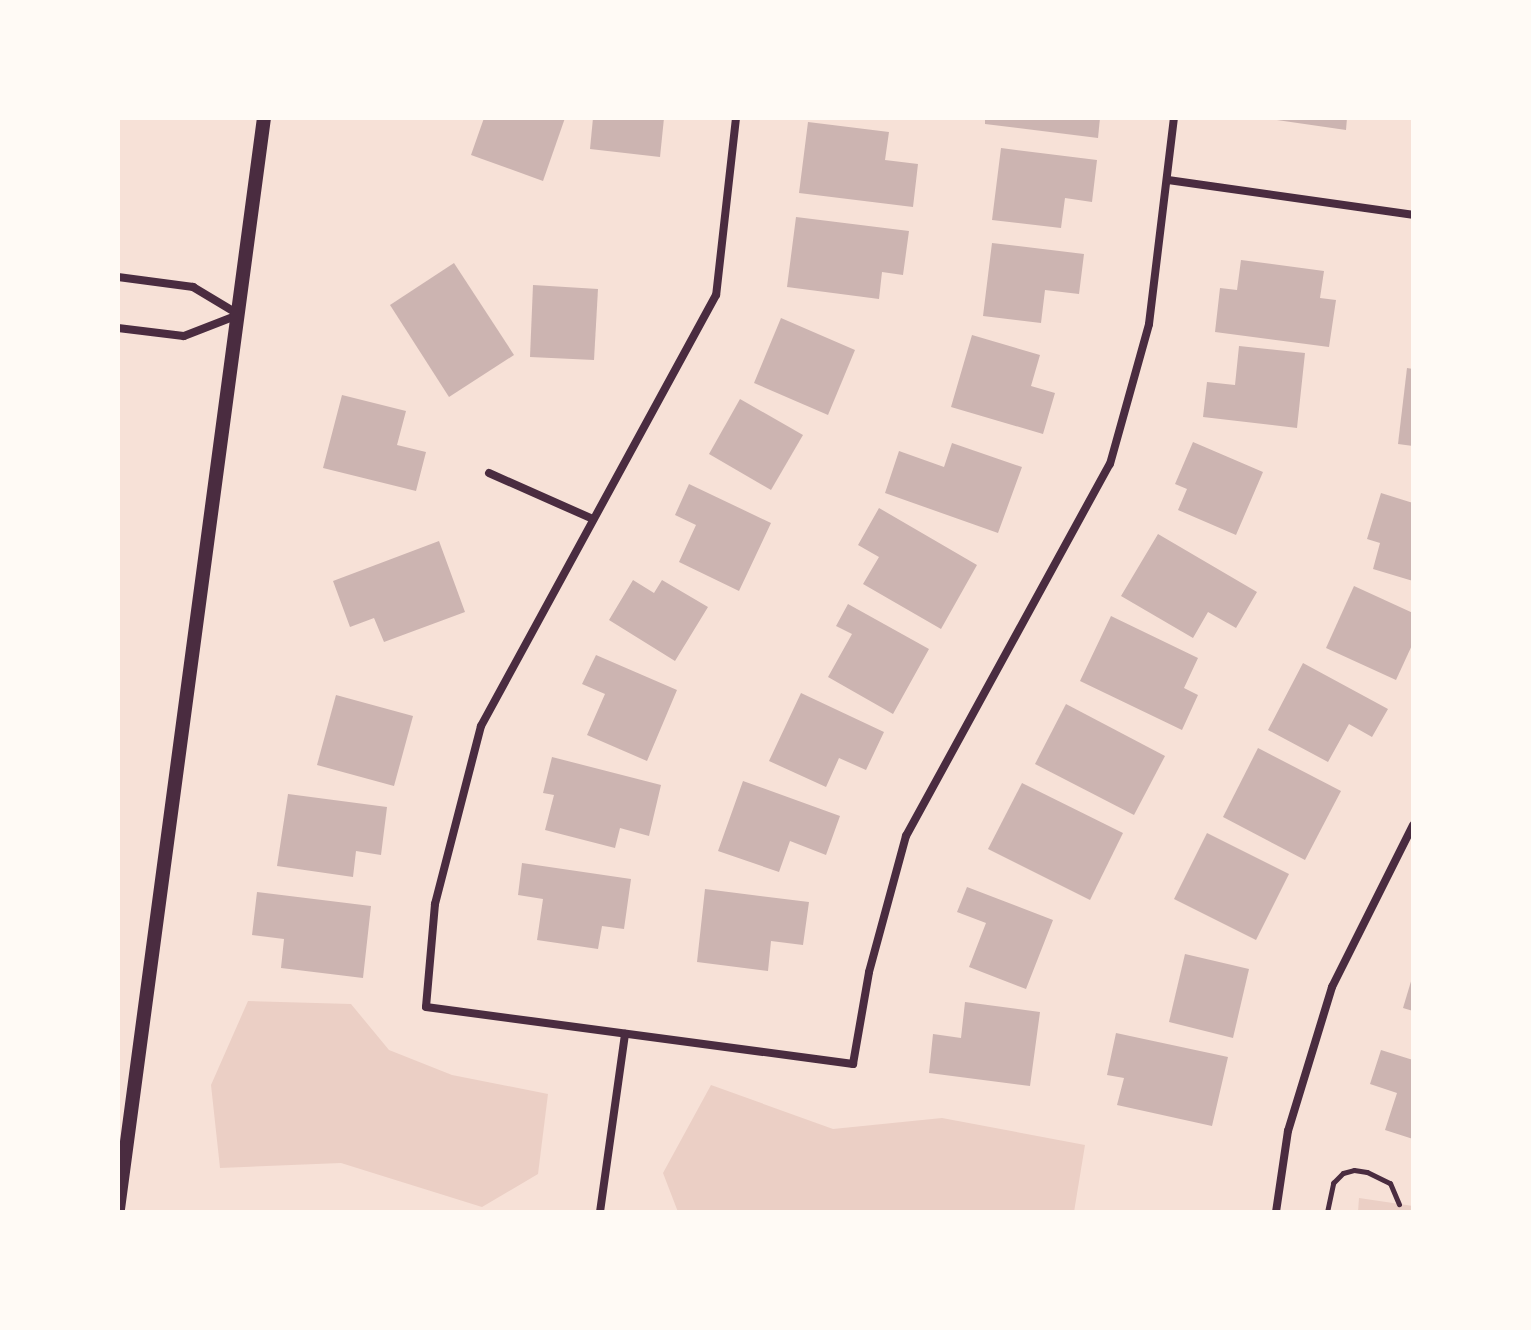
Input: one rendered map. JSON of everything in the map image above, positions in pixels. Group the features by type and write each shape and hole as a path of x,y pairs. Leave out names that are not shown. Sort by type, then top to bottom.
{"street":[{"path":"118,1209 264,118"},
{"path":"736,118 716,295 481,726 435,904 426,1007 853,1064 869,972 906,836 1110,464 1149,324 1174,118"},
{"path":"1168,180 1413,215"},
{"path":"118,277 193,287 238,315"},
{"path":"118,328 184,336 238,315"},
{"path":"489,473 593,519"},
{"path":"1276,1212 1288,1131 1332,987 1413,825"},
{"path":"600,1212 625,1034"}],"path":[{"path":"1327,1212 1333,1183 1343,1173 1354,1170 1367,1172 1390,1183 1399,1204"}],"shaded area":[{"path":"248,1001 351,1004 389,1050 452,1075 548,1094 538,1174 482,1207 341,1163 220,1168 211,1085"},
{"path":"711,1085 833,1129 942,1118 1085,1145 1074,1212 678,1212 663,1173"},
{"path":"1359,1198 1413,1206 1413,1212 1358,1212"}],"building":[{"path":"484,118 565,118 543,181 471,155"},
{"path":"593,118 664,118 660,157 590,149"},
{"path":"985,118 1100,118 1098,138 985,124"},
{"path":"1263,118 1347,118 1346,130"},
{"path":"808,122 889,132 885,160 918,164 913,207 799,193"},
{"path":"1001,148 1097,160 1092,202 1065,198 1061,228 992,220"},
{"path":"796,217 909,231 903,275 882,272 879,299 787,287"},
{"path":"992,243 1084,254 1079,294 1045,290 1041,323 983,316"},
{"path":"1241,260 1324,271 1320,298 1336,300 1329,347 1215,332 1220,288 1237,290"},
{"path":"454,263 514,355 449,397 390,305"},
{"path":"533,285 598,289 594,360 530,357"},
{"path":"781,318 855,350 828,415 754,383"},
{"path":"972,335 1040,355 1031,386 1055,393 1043,434 951,407"},
{"path":"1239,346 1305,353 1297,428 1203,417 1207,382 1235,385"},
{"path":"1407,368 1413,369 1413,446 1398,444"},
{"path":"342,395 406,411 397,445 426,452 416,491 323,468"},
{"path":"740,399 803,435 771,490 709,454"},
{"path":"1193,442 1263,472 1236,535 1178,510 1187,489 1175,484"},
{"path":"952,443 1022,467 998,533 885,493 899,451 944,467"},
{"path":"689,484 771,523 739,591 679,562 696,525 675,515"},
{"path":"1381,493 1413,503 1413,581 1373,569 1380,543 1367,539"},
{"path":"879,508 977,565 941,629 863,584 879,557 858,545"},
{"path":"1158,534 1257,592 1236,628 1208,612 1193,638 1121,596"},
{"path":"439,541 465,612 384,642 374,618 350,627 333,581"},
{"path":"633,580 654,593 662,580 708,607 675,661 609,620"},
{"path":"1354,586 1413,613 1413,643 1396,680 1326,648"},
{"path":"848,604 929,649 893,714 828,677 852,634 836,626"},
{"path":"1111,616 1198,658 1184,688 1198,695 1182,730 1080,681"},
{"path":"596,655 677,690 647,761 587,735 605,694 582,684"},
{"path":"1303,663 1388,709 1372,737 1349,724 1328,762 1268,730"},
{"path":"801,693 884,732 866,770 839,758 826,787 769,761"},
{"path":"336,695 413,716 394,786 317,765"},
{"path":"1066,704 1165,756 1134,815 1035,764"},
{"path":"1258,748 1341,791 1305,860 1223,817"},
{"path":"552,757 661,785 649,836 620,828 615,848 545,830 554,795 543,793"},
{"path":"743,781 840,816 826,855 790,841 779,872 718,851"},
{"path":"1022,783 1123,833 1090,900 988,849"},
{"path":"288,794 387,807 381,855 356,851 353,877 277,866"},
{"path":"1207,833 1289,874 1256,940 1174,899"},
{"path":"522,863 631,879 624,929 602,926 598,949 537,940 543,899 518,895"},
{"path":"967,887 1053,920 1026,989 969,967 986,923 957,912"},
{"path":"705,889 809,902 803,945 771,941 768,971 697,962"},
{"path":"257,892 371,906 363,978 281,968 284,939 252,935"},
{"path":"1185,954 1249,969 1233,1038 1169,1022"},
{"path":"1413,978 1413,1011 1403,1008"},
{"path":"965,1002 1040,1012 1030,1086 929,1073 933,1034 961,1038"},
{"path":"1116,1033 1228,1057 1212,1126 1117,1105 1124,1078 1107,1075"},
{"path":"1381,1050 1413,1060 1413,1139 1385,1130 1397,1093 1370,1084"}]}
